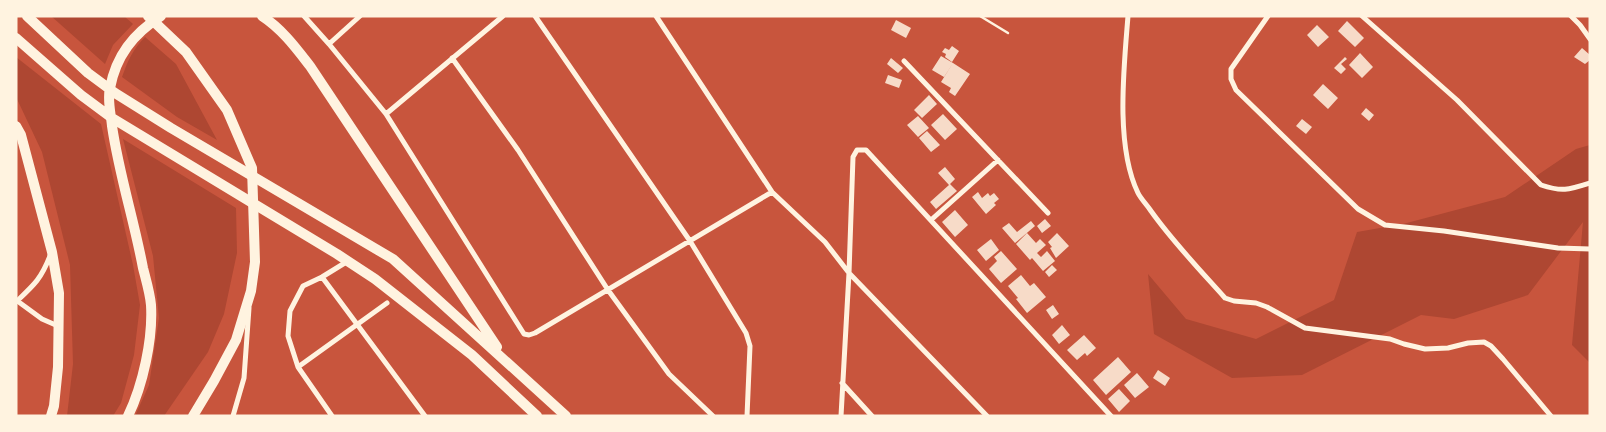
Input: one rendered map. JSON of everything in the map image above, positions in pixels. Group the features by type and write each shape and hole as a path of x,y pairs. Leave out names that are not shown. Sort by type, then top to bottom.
{"main road":[{"path":"27,16 88,72 115,93 392,259 566,416"},
{"path":"148,16 186,52 228,110 252,168 255,262 251,291 236,340 193,416"},
{"path":"128,416 147,360 151,305 134,221 114,138 109,90 113,74 131,41 139,31 161,16"},
{"path":"262,16 294,45 310,66 505,360"},
{"path":"16,38 81,95 112,118 349,261 375,279 472,355 538,416"},
{"path":"16,126 21,135 52,252 58,293 58,367 54,406 51,416"}],"street":[{"path":"304,16 386,114 524,334 535,333 772,192"},
{"path":"329,44 360,16"},
{"path":"386,114 503,16"},
{"path":"535,16 690,241 746,332 750,346 747,416"},
{"path":"656,16 772,192 825,242 849,273 987,416"},
{"path":"1128,16 1123,82 1125,144 1129,170 1138,193 1162,227 1225,298 1234,301 1256,303 1267,307 1306,328 1390,339 1425,349 1448,348 1468,343 1484,342 1491,346 1503,359 1551,416"},
{"path":"1268,16 1231,69 1231,79 1236,90 1358,209 1385,225 1453,232 1558,248 1590,249"},
{"path":"1362,16 1457,100 1540,185 1556,190 1570,190 1590,184"},
{"path":"1571,16 1590,39"},
{"path":"452,58 518,150 608,290 669,374 713,416"},
{"path":"904,61 1048,213"},
{"path":"841,416 853,157 858,150 866,150 1111,416"},
{"path":"932,220 998,160"},
{"path":"52,252 43,274 16,301 42,319 58,327"},
{"path":"330,415 298,367 288,336 290,311 302,286 349,261"},
{"path":"322,277 425,416"},
{"path":"233,416 244,378 251,291"},
{"path":"298,367 387,302"},
{"path":"842,383 872,416"}],"path":[{"path":"980,16 1008,33"}],"shaded area":[{"path":"51,16 124,16 133,24 113,45 105,64"},
{"path":"145,37 176,64 217,140 177,117 122,77 131,55"},
{"path":"16,57 101,124 133,265 140,305 134,355 121,403 113,416 67,416 73,364 70,265 42,152 16,97"},
{"path":"123,139 236,208 237,253 224,314 208,352 164,416 135,416 149,385 159,318 153,256"},
{"path":"1590,145 1590,363 1572,345 1583,222 1528,295 1454,319 1421,315 1302,375 1232,378 1154,334 1148,274 1186,319 1256,339 1334,300 1357,232 1403,224 1505,197 1576,149"}],"building":[{"path":"896,20 911,28 906,38 891,30"},
{"path":"1347,21 1364,38 1355,47 1338,31"},
{"path":"1317,25 1329,37 1318,47 1307,35"},
{"path":"952,46 959,51 952,62 942,52 945,48 949,50"},
{"path":"1582,48 1590,55 1590,60 1585,64 1574,57"},
{"path":"1360,53 1373,67 1362,78 1349,65"},
{"path":"941,56 953,63 944,77 932,70"},
{"path":"1345,57 1347,59 1341,64 1346,69 1341,74 1334,68"},
{"path":"891,58 903,68 898,73 887,64"},
{"path":"953,63 970,74 955,96 949,92 951,88 941,82"},
{"path":"888,75 902,80 899,88 885,83"},
{"path":"1323,84 1338,98 1328,109 1313,95"},
{"path":"929,95 937,104 922,118 914,110"},
{"path":"1366,108 1374,115 1369,121 1361,114"},
{"path":"943,114 957,129 945,140 931,125"},
{"path":"918,116 929,128 918,137 907,125"},
{"path":"1302,119 1312,127 1306,134 1296,126"},
{"path":"927,131 940,145 931,152 919,138"},
{"path":"945,167 955,179 950,184 957,191 936,209 930,202 949,185 938,173"},
{"path":"978,192 982,198 988,193 990,196 994,193 999,199 994,203 996,205 986,214 972,197"},
{"path":"955,210 968,225 955,237 942,222"},
{"path":"1045,219 1051,226 1042,233 1037,226"},
{"path":"1031,221 1035,226 1015,243 1002,228 1009,223 1017,232"},
{"path":"1027,233 1036,243 1040,239 1046,245 1037,253 1041,257 1047,251 1055,261 1043,271 1016,244"},
{"path":"1057,233 1069,246 1056,258 1048,242"},
{"path":"991,239 999,250 986,261 977,250"},
{"path":"1001,251 1017,269 1001,283 989,269 997,261 994,257"},
{"path":"1052,265 1057,270 1049,277 1045,272"},
{"path":"1021,275 1030,286 1034,283 1046,297 1027,313 1008,286"},
{"path":"1053,305 1059,314 1052,319 1046,310"},
{"path":"1062,325 1070,335 1059,344 1052,335"},
{"path":"1084,335 1096,348 1087,356 1085,353 1077,360 1067,350"},
{"path":"1118,357 1131,372 1106,395 1093,380"},
{"path":"1158,370 1170,378 1165,386 1153,378"},
{"path":"1137,373 1149,387 1135,398 1124,385"},
{"path":"1119,389 1130,401 1119,412 1108,399"}]}
